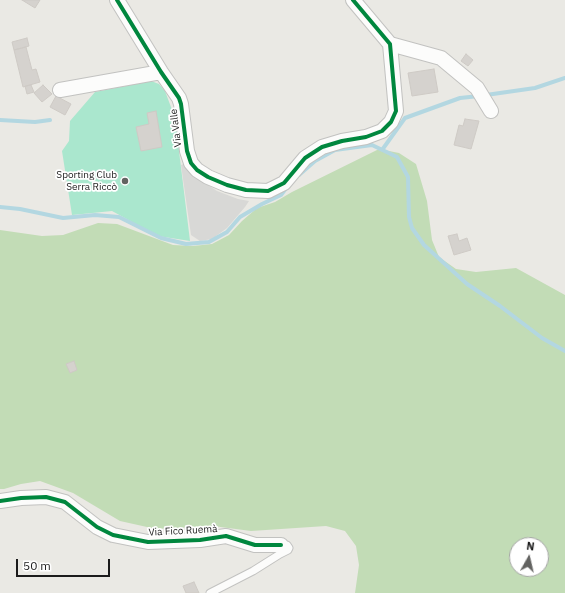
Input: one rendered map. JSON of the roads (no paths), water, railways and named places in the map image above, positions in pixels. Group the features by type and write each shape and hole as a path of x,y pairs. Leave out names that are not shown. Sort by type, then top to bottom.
{"street":[{"name":"Via Valle","path":"117,0 161,72 179,98 186,151 191,163 197,170 208,176 227,185 246,190 268,191 284,183 305,158 322,147 382,131 391,122 396,111 390,44"},
{"path":"353,0 390,44 441,58 478,88 491,111"},
{"path":"60,90 161,72"},
{"name":"Via Fico Ruemà","path":"0,502 21,498 46,497 65,502 97,527 113,535 148,542 200,540 226,536 255,545 281,545"}],"lane":[{"name":"Via Fico Ruemà","path":"210,593 253,571 288,550 289,548 287,545 281,545"}],"waterway":[{"path":"486,95 535,88 565,78"},
{"path":"382,150 405,118 460,98 479,96"},
{"path":"0,120 35,122 50,120"},
{"path":"299,175 315,161 335,150 372,145 397,157 408,177 409,217 412,228 424,245 467,284 500,306 542,338 565,351"},
{"path":"0,207 20,209 63,218 95,215 119,217 161,238 186,244 209,242 227,232 240,217 281,195 287,187"}],"place":[{"name":"Sporting Club Serra Riccò","path":"125,181"}]}
